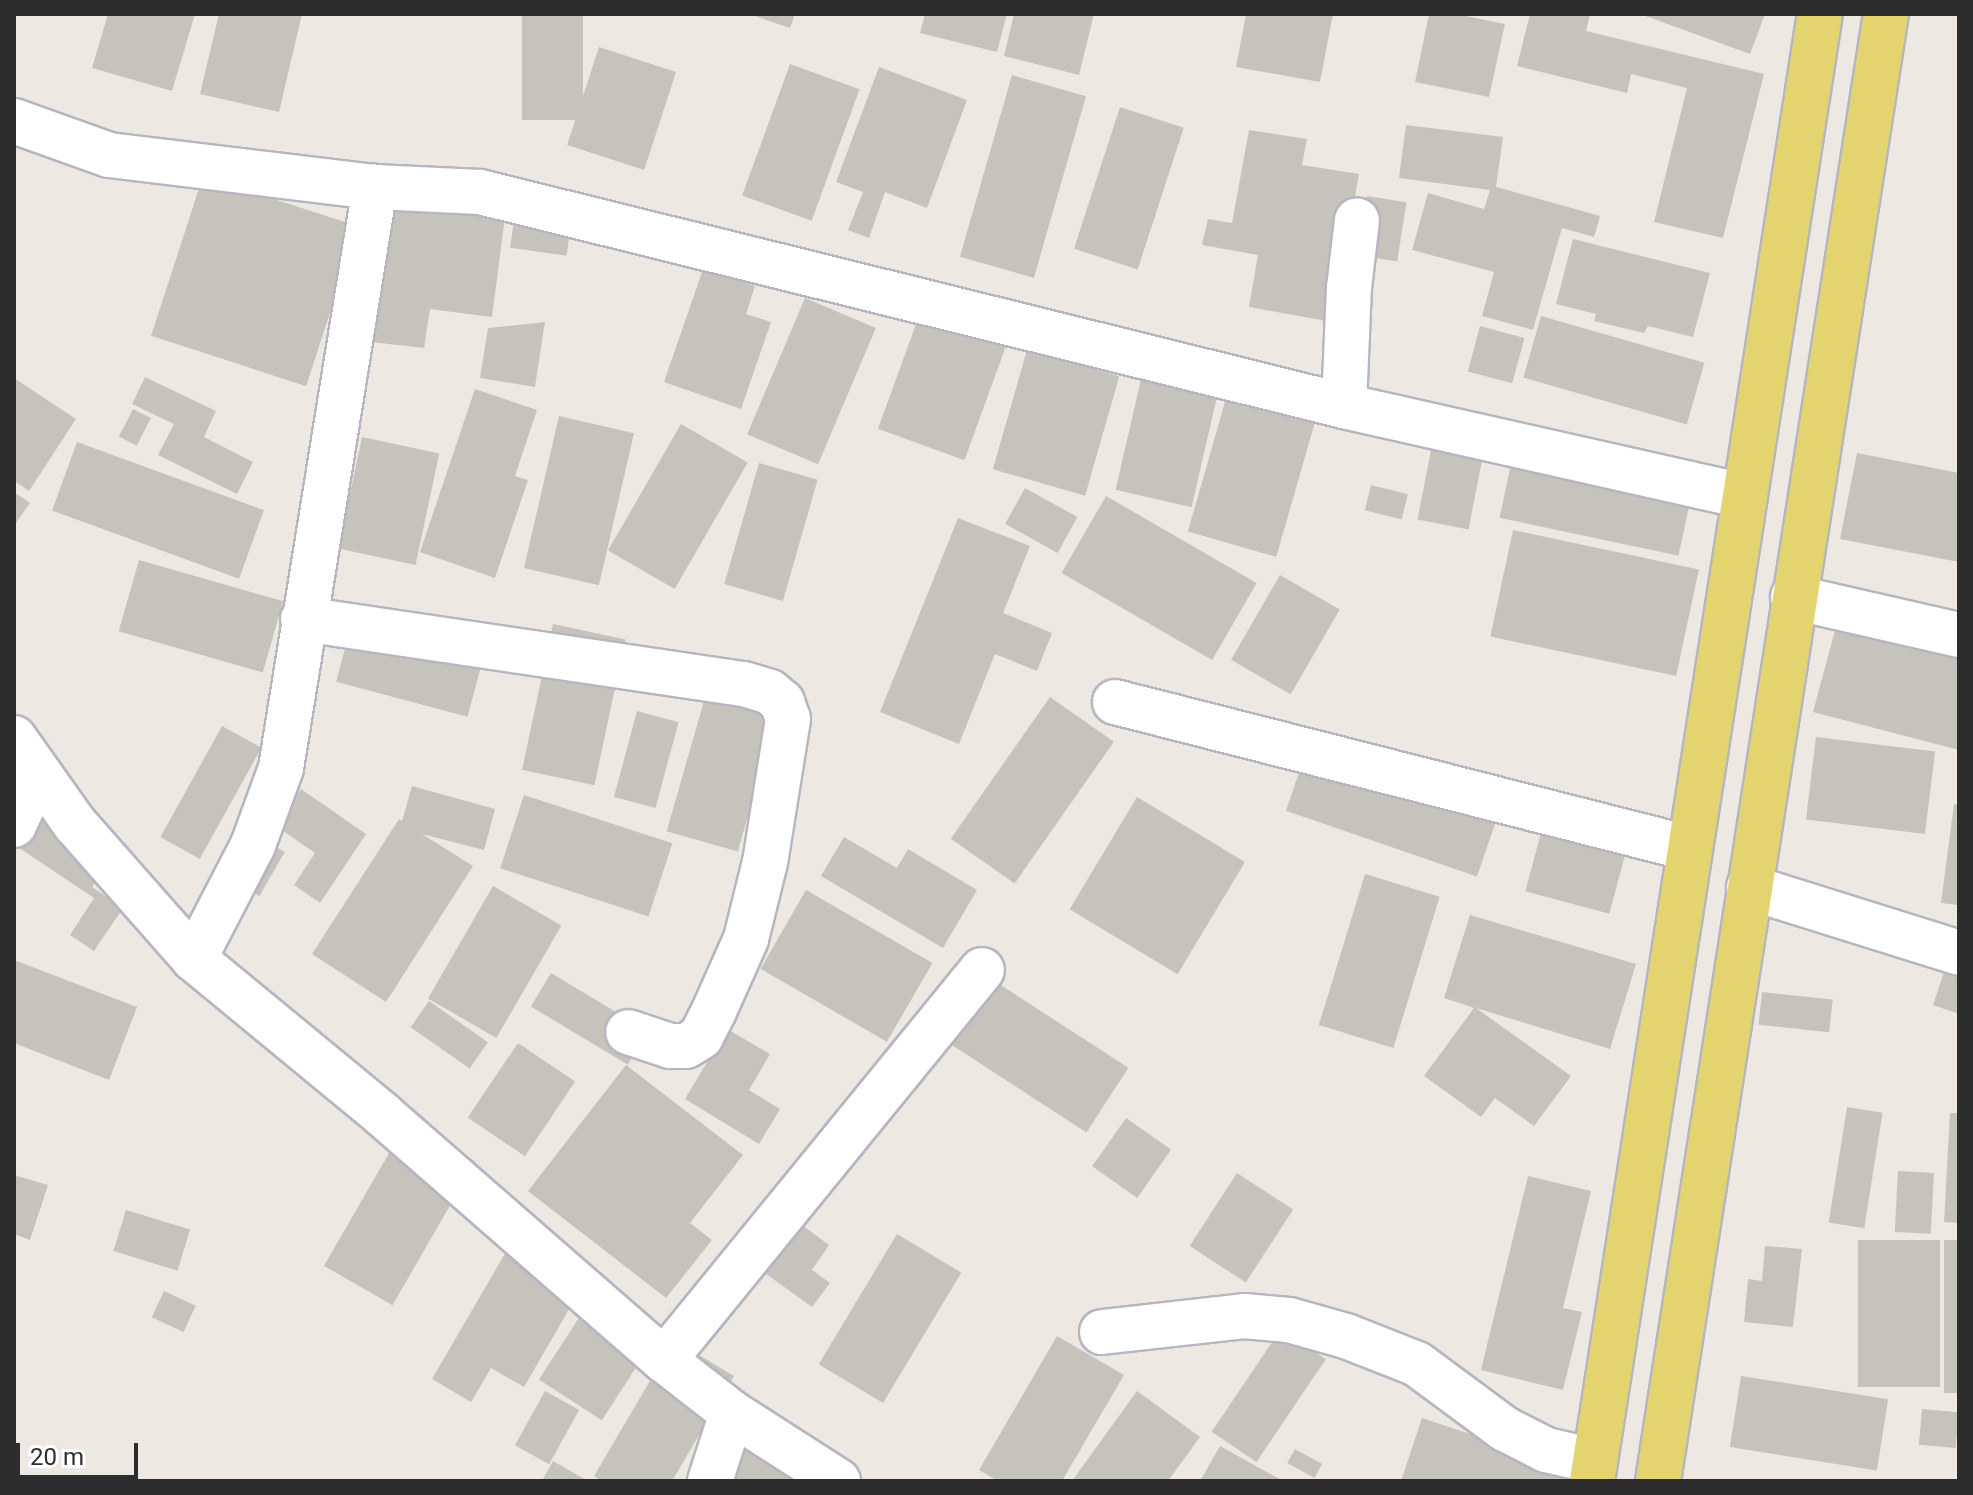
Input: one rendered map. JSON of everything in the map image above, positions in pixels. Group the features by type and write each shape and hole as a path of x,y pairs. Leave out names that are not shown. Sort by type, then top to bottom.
{"main road":[{"path":"1594,1471 1742,496 1820,14"},
{"path":"1658,1481 1886,14"}],"street":[{"path":"14,121 109,155 375,187 480,192 1344,406 1742,496"},
{"path":"194,959 253,845 281,768 375,187"},
{"path":"1344,406 1349,288 1357,220"},
{"path":"1793,597 1959,635"},
{"path":"303,619 744,684 770,692 782,702 788,719 765,862 746,939 714,1011 701,1037 686,1046 670,1046 628,1032"},
{"path":"1115,702 1688,848"},
{"path":"14,738 37,775 142,903 194,959 383,1115 664,1360 732,1413 838,1481"},
{"path":"14,825 37,775"},
{"path":"1749,887 1959,953"},
{"path":"664,1360 982,970"},
{"path":"1102,1332 1244,1316 1289,1320 1346,1336 1417,1364 1505,1429 1594,1471"},
{"path":"710,1481 732,1413"}],"building":[{"path":"108,14 195,14 172,91 92,68"},
{"path":"219,14 302,14 279,112 200,94"},
{"path":"522,14 583,14 583,120 522,120"},
{"path":"749,14 795,14 790,28"},
{"path":"925,14 1007,14 997,52 920,33"},
{"path":"1014,14 1094,14 1079,75 1004,56"},
{"path":"1246,14 1333,14 1320,82 1236,67"},
{"path":"1429,14 1456,14 1505,24 1489,97 1415,82"},
{"path":"1530,14 1590,14 1586,31 1764,74 1723,238 1654,222 1687,88 1631,74 1627,93 1517,66"},
{"path":"1640,14 1765,14 1750,54"},
{"path":"599,47 676,72 644,170 567,145"},
{"path":"790,64 860,89 812,221 742,196"},
{"path":"879,67 967,100 927,208 885,192 869,238 848,230 863,192 836,182"},
{"path":"1012,75 1086,96 1034,278 960,257"},
{"path":"1120,107 1184,128 1138,269 1074,249"},
{"path":"1406,125 1503,137 1496,187 1600,216 1594,237 1562,228 1533,330 1482,316 1494,272 1412,250 1428,193 1484,209 1490,190 1399,178"},
{"path":"1249,130 1307,139 1302,165 1359,174 1332,322 1249,307 1258,255 1202,245 1208,219 1232,223"},
{"path":"203,176 358,226 306,386 151,336"},
{"path":"1367,196 1407,202 1397,262 1358,255"},
{"path":"380,201 505,217 492,317 430,309 424,348 362,341"},
{"path":"514,220 570,228 567,256 510,248"},
{"path":"1573,239 1710,273 1693,337 1648,326 1644,333 1594,321 1596,314 1556,304"},
{"path":"703,269 755,286 746,314 771,322 741,409 664,382"},
{"path":"805,298 876,328 818,464 747,434"},
{"path":"919,316 1005,347 964,460 878,429"},
{"path":"1541,316 1704,363 1687,424 1523,378"},
{"path":"545,322 535,387 480,378 488,328"},
{"path":"1480,326 1524,338 1512,383 1468,371"},
{"path":"1027,350 1119,376 1085,496 993,469"},
{"path":"1145,362 1221,380 1192,507 1116,490"},
{"path":"145,377 216,411 204,437 253,462 237,494 158,455 174,424 132,404"},
{"path":"14,378 76,419 29,491 14,481"},
{"path":"475,389 537,410 515,476 528,480 495,578 420,552"},
{"path":"1227,395 1315,420 1276,557 1188,531"},
{"path":"133,409 151,418 137,446 119,437"},
{"path":"559,416 634,433 599,585 524,568"},
{"path":"681,424 748,462 675,589 608,550"},
{"path":"362,437 439,453 416,565 338,549"},
{"path":"77,442 264,510 239,579 52,511"},
{"path":"1432,445 1483,455 1469,530 1417,520"},
{"path":"1857,453 1959,473 1959,562 1840,539"},
{"path":"1512,459 1691,497 1679,556 1500,518"},
{"path":"759,463 818,480 783,601 724,584"},
{"path":"1371,485 1408,494 1402,519 1365,510"},
{"path":"1025,488 1077,517 1058,553 1005,524"},
{"path":"14,492 30,503 14,526"},
{"path":"1106,496 1257,583 1212,660 1062,573"},
{"path":"958,518 1030,546 1003,613 1052,633 1037,671 995,654 959,744 880,712"},
{"path":"1513,530 1699,570 1676,676 1490,637"},
{"path":"139,560 283,601 263,672 119,631"},
{"path":"1280,575 1340,610 1291,694 1231,660"},
{"path":"1841,608 1959,639 1959,750 1813,712"},
{"path":"354,615 485,650 468,717 336,682"},
{"path":"553,624 625,639 594,785 522,770"},
{"path":"708,687 779,707 738,852 667,831"},
{"path":"1050,697 1114,742 1015,883 951,839"},
{"path":"637,711 679,722 655,808 614,797"},
{"path":"222,726 261,748 200,859 160,837"},
{"path":"1816,737 1935,752 1925,834 1806,819"},
{"path":"1311,738 1502,804 1477,877 1286,811"},
{"path":"412,786 495,809 484,850 422,834 473,866 386,1002 312,954 399,819 402,821"},
{"path":"301,789 366,834 320,903 294,885 315,853 276,826"},
{"path":"524,795 672,843 649,916 500,868"},
{"path":"1137,797 1245,862 1178,974 1070,909"},
{"path":"1954,804 1959,805 1959,905 1941,903"},
{"path":"1546,814 1630,837 1609,914 1525,891"},
{"path":"38,817 108,863 92,887 123,908 94,951 70,935 94,898 18,847"},
{"path":"844,837 897,868 908,849 977,890 943,948 821,876"},
{"path":"264,840 285,852 259,896 238,884"},
{"path":"1365,874 1440,897 1393,1048 1319,1025"},
{"path":"493,886 561,926 496,1038 428,999"},
{"path":"806,890 932,963 887,1042 760,969"},
{"path":"1470,915 1636,964 1610,1049 1476,1008 1571,1076 1534,1126 1495,1098 1481,1117 1424,1076 1474,1008 1444,998"},
{"path":"14,960 137,1007 109,1080 14,1043"},
{"path":"1947,963 1959,968 1959,1014 1933,1005"},
{"path":"551,973 648,1031 628,1065 531,1006"},
{"path":"990,978 1128,1068 1086,1132 948,1043"},
{"path":"1762,992 1833,999 1829,1032 1759,1025"},
{"path":"429,1001 488,1042 470,1069 411,1027"},
{"path":"727,1029 770,1054 749,1090 780,1109 759,1144 685,1099"},
{"path":"518,1043 575,1082 525,1156 468,1118"},
{"path":"626,1065 743,1155 690,1223 712,1240 666,1298 528,1191"},
{"path":"1847,1107 1883,1113 1864,1228 1829,1223"},
{"path":"1950,1113 1959,1113 1959,1223 1944,1222"},
{"path":"1126,1118 1171,1150 1137,1198 1092,1166"},
{"path":"407,1122 475,1162 392,1305 324,1266"},
{"path":"1898,1171 1934,1173 1931,1234 1895,1232"},
{"path":"1237,1173 1293,1209 1246,1282 1190,1246"},
{"path":"14,1175 48,1185 30,1240 14,1234"},
{"path":"1528,1176 1591,1191 1563,1308 1582,1312 1563,1390 1481,1370"},
{"path":"126,1210 190,1230 178,1271 113,1251"},
{"path":"798,1222 829,1245 812,1270 830,1283 812,1307 762,1271"},
{"path":"521,1226 593,1268 524,1387 491,1368 471,1402 432,1379"},
{"path":"897,1234 961,1273 883,1403 819,1364"},
{"path":"1858,1240 1940,1240 1940,1387 1858,1387"},
{"path":"1944,1240 1959,1240 1959,1393 1944,1393"},
{"path":"1765,1246 1802,1249 1793,1327 1744,1322 1748,1279 1762,1281"},
{"path":"164,1291 196,1306 183,1332 152,1317"},
{"path":"595,1293 658,1334 602,1420 539,1379"},
{"path":"1281,1329 1326,1359 1256,1462 1212,1432"},
{"path":"1057,1336 1124,1375 1062,1481 998,1481 979,1470"},
{"path":"674,1340 734,1376 672,1481 602,1481 594,1476"},
{"path":"1741,1376 1888,1399 1877,1470 1730,1447"},
{"path":"545,1391 579,1410 549,1464 515,1445"},
{"path":"1137,1391 1200,1437 1168,1481 1072,1481"},
{"path":"1922,1409 1959,1412 1956,1448 1919,1445"},
{"path":"1422,1418 1573,1468 1569,1481 1401,1481"},
{"path":"744,1439 816,1481 720,1481"},
{"path":"1220,1446 1283,1481 1200,1481"},
{"path":"1295,1449 1322,1464 1314,1478 1287,1463"},
{"path":"553,1461 588,1481 542,1481"}]}
